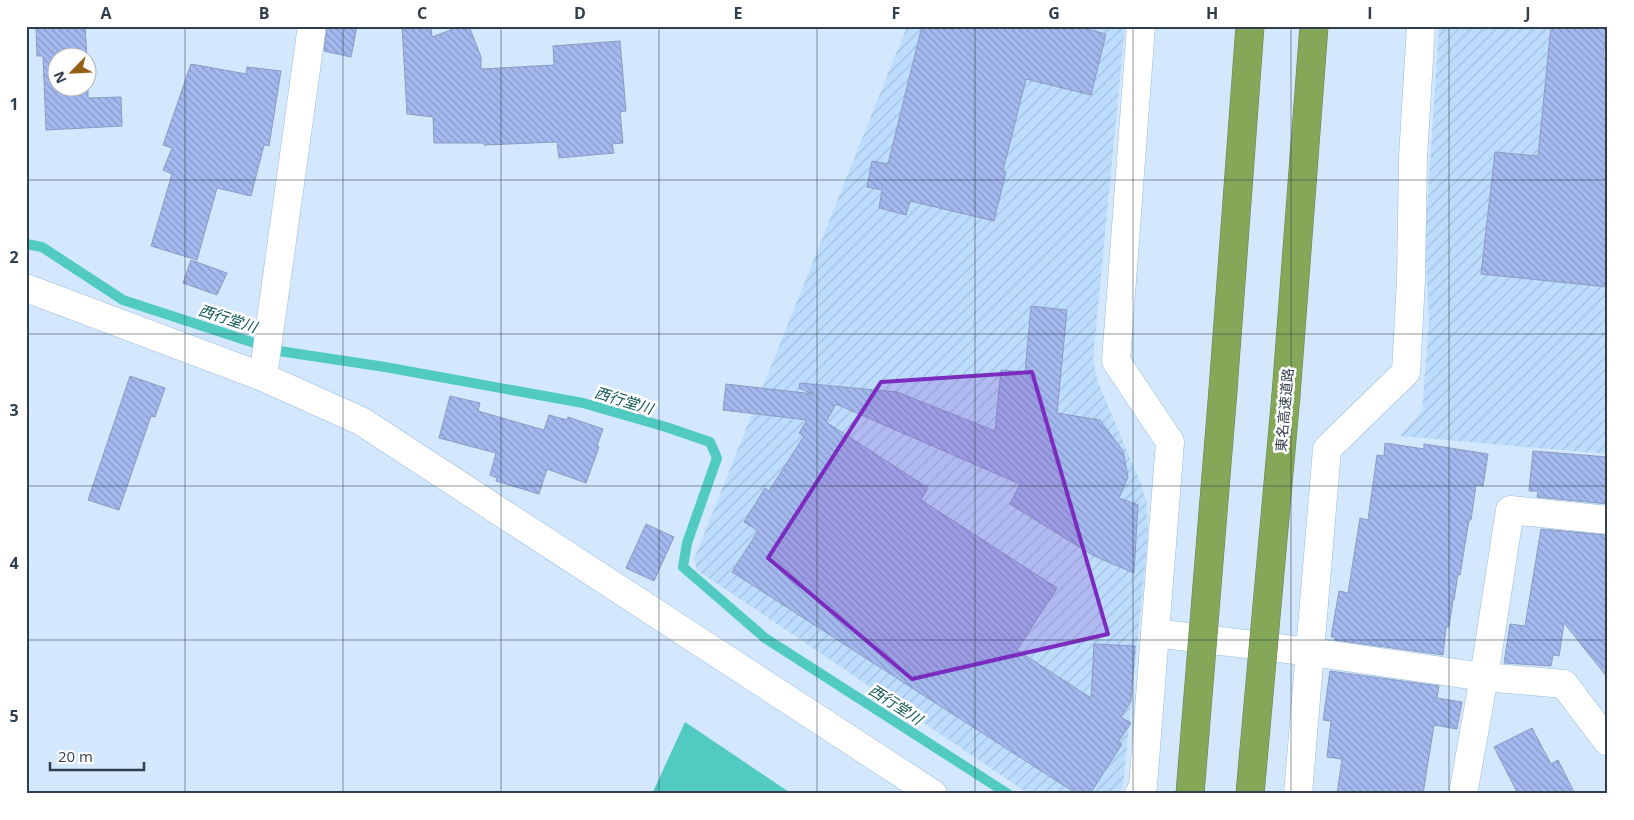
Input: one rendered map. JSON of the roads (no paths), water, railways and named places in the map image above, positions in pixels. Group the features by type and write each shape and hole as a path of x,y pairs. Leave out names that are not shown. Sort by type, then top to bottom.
{"highway":[{"path":"1190,794 1250,26"},
{"name":"東名高速道路","path":"1250,794 1286,395 1314,26"}],"street":[{"path":"266,357 312,26"},
{"path":"1139,794 1143,786 1170,442 1116,361 1141,26"},
{"path":"1298,794 1327,449 1406,372 1411,280 1413,157 1422,26"},
{"path":"26,288 266,357 933,794"},
{"path":"1463,794 1484,677 1510,510 1608,520"},
{"path":"1155,633 1311,652 1484,677 1564,684 1608,742"}],"waterway":[{"name":"西行堂川","path":"26,244 42,247 123,300 279,351 385,367 583,403 710,442 717,458 687,543 683,567 765,638 1008,794"}]}
